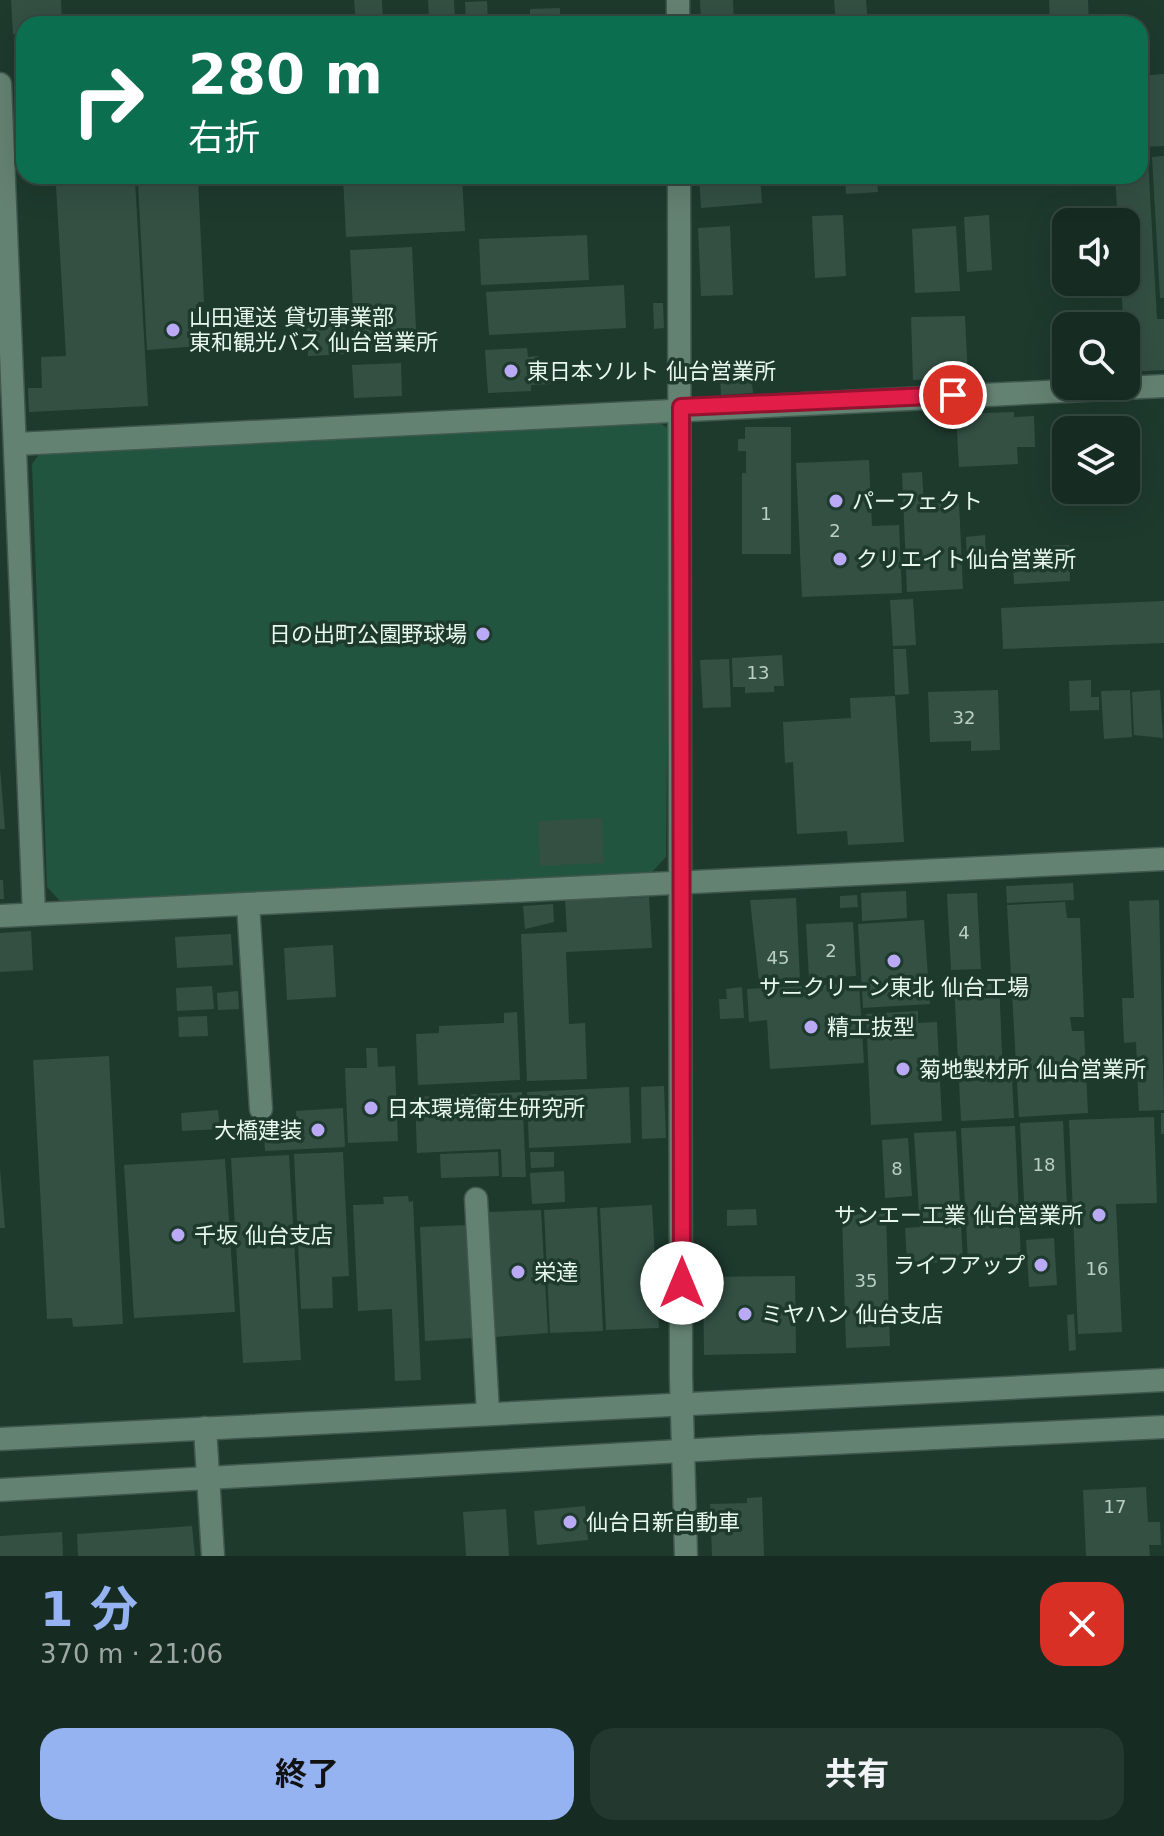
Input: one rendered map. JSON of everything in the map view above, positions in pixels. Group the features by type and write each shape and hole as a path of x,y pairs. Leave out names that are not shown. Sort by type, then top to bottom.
{"street":[{"path":"0,84 34,914"},
{"path":"679,184 682,1403 686,1556"},
{"path":"16,444 681,407 1164,386"},
{"path":"0,916 1164,859"},
{"path":"248,904 261,1109"},
{"path":"476,1199 488,1413"},
{"path":"0,1439 1164,1380"},
{"path":"0,1490 1164,1427"},
{"path":"205,1428 213,1556"}],"green space":[{"path":"655,419 670,430 666,857 652,872 61,902 47,887 32,464 41,452"}],"building":[{"path":"11,0 61,0 62,16 16,16 16,34 13,34"},
{"path":"354,0 382,0 383,16 355,16"},
{"path":"428,0 454,0 455,16 429,16"},
{"path":"700,0 733,0 734,16 701,16"},
{"path":"834,0 866,0 867,16 835,16"},
{"path":"1049,0 1088,0 1089,16 1050,16"},
{"path":"487,1 488,16 466,16 465,2"},
{"path":"560,8 560,16 530,16 530,9"},
{"path":"1164,74 1164,146 1148,147 1148,75"},
{"path":"1164,156 1164,298 1160,298 1152,157"},
{"path":"1148,159 1157,319 1164,319 1164,370 1140,371 1140,312 1123,312 1122,296 1140,296 1140,208 1117,208 1116,184 1148,184"},
{"path":"135,184 148,406 29,412 28,388 42,388 41,357 66,356 56,186"},
{"path":"138,184 198,184 204,302 198,302 200,346 147,350"},
{"path":"343,184 462,184 465,231 346,237"},
{"path":"700,184 761,184 762,203 701,208"},
{"path":"845,184 878,184 878,192 846,194"},
{"path":"843,215 846,276 815,278 812,216"},
{"path":"989,215 992,270 967,272 964,217"},
{"path":"730,226 733,295 701,296 698,228"},
{"path":"956,226 960,291 915,293 912,229"},
{"path":"587,235 589,280 481,285 479,239"},
{"path":"412,247 416,329 402,330 403,349 355,351 350,250"},
{"path":"624,285 626,328 489,335 486,292"},
{"path":"653,303 663,303 664,328 654,329"},
{"path":"344,316 347,354 308,356 306,318"},
{"path":"965,316 968,378 913,380 911,317"},
{"path":"527,348 528,357 538,356 538,368 553,367 554,384 531,385 531,391 488,393 485,350"},
{"path":"401,363 402,396 354,398 352,365"},
{"path":"751,373 753,393 721,395 720,376"},
{"path":"1014,412 1014,417 1034,416 1035,447 1017,447 1018,464 959,467 956,414"},
{"path":"745,427 791,427 791,554 742,554 742,473 746,473 746,451 738,451 738,439 745,439"},
{"path":"869,460 872,526 899,525 902,593 802,597 796,463"},
{"path":"922,472 924,504 959,502 963,589 907,592 902,473"},
{"path":"985,535 986,561 967,562 966,537"},
{"path":"1069,545 1070,581 1014,584 1012,547"},
{"path":"913,599 916,645 893,646 890,600"},
{"path":"1164,601 1164,643 1003,649 1001,608"},
{"path":"893,649 906,649 909,694 895,695"},
{"path":"782,655 784,686 774,686 774,692 745,693 745,687 733,687 732,658"},
{"path":"729,659 731,707 703,708 700,660"},
{"path":"1091,680 1091,697 1099,697 1099,710 1070,711 1069,681"},
{"path":"998,690 1000,750 971,751 971,741 930,742 928,692"},
{"path":"1130,690 1132,737 1104,739 1101,691"},
{"path":"1160,690 1163,738 1134,735 1132,692"},
{"path":"895,696 904,842 848,845 847,831 797,834 793,762 785,763 783,722 851,718 850,698"},
{"path":"0,768 5,829 0,829"},
{"path":"602,818 604,863 540,866 538,821"},
{"path":"0,880 3,880 4,899 0,899"},
{"path":"1073,883 1074,900 1007,903 1006,886"},
{"path":"906,891 907,918 862,921 861,893"},
{"path":"977,893 981,969 951,970 947,894"},
{"path":"857,895 858,907 840,908 840,896"},
{"path":"649,897 652,948 566,952 569,1024 585,1023 587,1079 527,1081 521,934 567,932 565,900"},
{"path":"796,898 800,980 759,981 750,900"},
{"path":"1159,900 1164,1110 1139,1111 1136,1042 1124,1043 1122,998 1134,998 1129,901"},
{"path":"1065,902 1067,918 1080,918 1084,1017 1070,1017 1072,1031 1084,1031 1088,1113 1019,1117 1007,905"},
{"path":"553,904 554,922 525,929 523,906"},
{"path":"924,920 930,1004 863,1008 858,924"},
{"path":"853,922 856,976 809,979 806,924"},
{"path":"31,931 33,970 0,972 0,933"},
{"path":"231,934 233,965 177,968 175,937"},
{"path":"333,945 336,997 287,1000 284,948"},
{"path":"999,979 1003,1078 1012,1078 1014,1118 961,1121 954,982"},
{"path":"859,983 864,1063 770,1069 767,1020 749,1022 747,989"},
{"path":"212,986 214,1009 177,1011 176,988"},
{"path":"742,987 744,1018 720,1019 719,999 727,999 726,989"},
{"path":"238,991 239,1009 218,1010 217,993"},
{"path":"918,1011 918,1023 937,1022 942,1121 871,1125 866,1014"},
{"path":"517,1012 520,1080 418,1085 416,1034 439,1033 439,1026 504,1023 504,1013"},
{"path":"207,1016 208,1036 179,1037 178,1017"},
{"path":"366,1048 377,1048 378,1067 395,1066 398,1141 348,1143 345,1068 367,1068"},
{"path":"109,1056 123,1324 73,1327 72,1318 47,1319 33,1060"},
{"path":"664,1086 666,1138 642,1139 641,1087"},
{"path":"629,1087 631,1143 529,1148 527,1092"},
{"path":"522,1092 526,1177 502,1177 501,1149 417,1153 415,1097"},
{"path":"343,1108 345,1147 265,1151 264,1135 297,1134 296,1111"},
{"path":"218,1110 220,1129 182,1131 181,1113"},
{"path":"1161,1113 1164,1113 1164,1134 1161,1134"},
{"path":"1154,1117 1157,1203 1116,1204 1122,1332 1078,1334 1069,1120"},
{"path":"1063,1121 1067,1205 1042,1206 1043,1220 1025,1221 1020,1123"},
{"path":"1015,1126 1021,1260 968,1262 961,1128"},
{"path":"956,1131 963,1261 907,1264 905,1228 920,1227 914,1133"},
{"path":"908,1138 912,1196 885,1198 882,1140"},
{"path":"343,1152 349,1276 332,1277 333,1308 301,1309 294,1154"},
{"path":"498,1152 499,1176 441,1178 440,1154"},
{"path":"530,1152 554,1152 554,1167 531,1168"},
{"path":"289,1155 301,1360 243,1363 231,1158"},
{"path":"225,1159 235,1312 134,1318 124,1165"},
{"path":"0,1169 5,1228 0,1228"},
{"path":"564,1171 565,1202 532,1204 530,1173"},
{"path":"408,1196 409,1202 413,1201 421,1380 395,1381 392,1309 358,1311 353,1205 384,1204 383,1197"},
{"path":"652,1205 659,1328 606,1330 600,1208"},
{"path":"597,1207 603,1331 550,1333 544,1210"},
{"path":"756,1209 757,1225 727,1226 727,1210"},
{"path":"541,1210 548,1333 495,1337 489,1212"},
{"path":"886,1213 890,1346 846,1348 842,1215"},
{"path":"467,1225 472,1338 425,1341 420,1227"},
{"path":"1054,1238 1057,1285 1029,1287 1026,1240"},
{"path":"795,1276 796,1353 704,1355 703,1277"},
{"path":"1074,1314 1076,1350 1069,1351 1067,1315"},
{"path":"1146,1487 1148,1522 1160,1522 1161,1545 1149,1545 1150,1556 1086,1556 1083,1490"},
{"path":"762,1497 764,1556 712,1556 710,1504 747,1503 747,1498"},
{"path":"585,1506 588,1540 537,1545 534,1511"},
{"path":"506,1509 509,1556 466,1556 463,1512"},
{"path":"192,1526 195,1556 78,1556 77,1534"},
{"path":"62,1532 63,1556 0,1556 0,1536"}],"place":[{"name":"山田運送 貸切事業部 東和観光バス 仙台営業所","path":"173,330"},
{"name":"東日本ソルト 仙台営業所","path":"511,371"},
{"name":"パーフェクト","path":"836,501"},
{"name":"クリエイト仙台営業所","path":"840,559"},
{"name":"日の出町公園野球場","path":"483,634"},
{"name":"サニクリーン東北 仙台工場","path":"894,961"},
{"name":"精工抜型","path":"811,1027"},
{"name":"菊地製材所 仙台営業所","path":"903,1069"},
{"name":"日本環境衛生研究所","path":"371,1108"},
{"name":"大橋建装","path":"318,1130"},
{"name":"サンエー工業 仙台営業所","path":"1099,1215"},
{"name":"千坂 仙台支店","path":"178,1235"},
{"name":"ライフアップ","path":"1041,1265"},
{"name":"栄達","path":"518,1272"},
{"name":"ミヤハン 仙台支店","path":"745,1314"},
{"name":"仙台日新自動車","path":"570,1522"}],"route":[{"path":"682,1283 681,407 953,395"}]}
